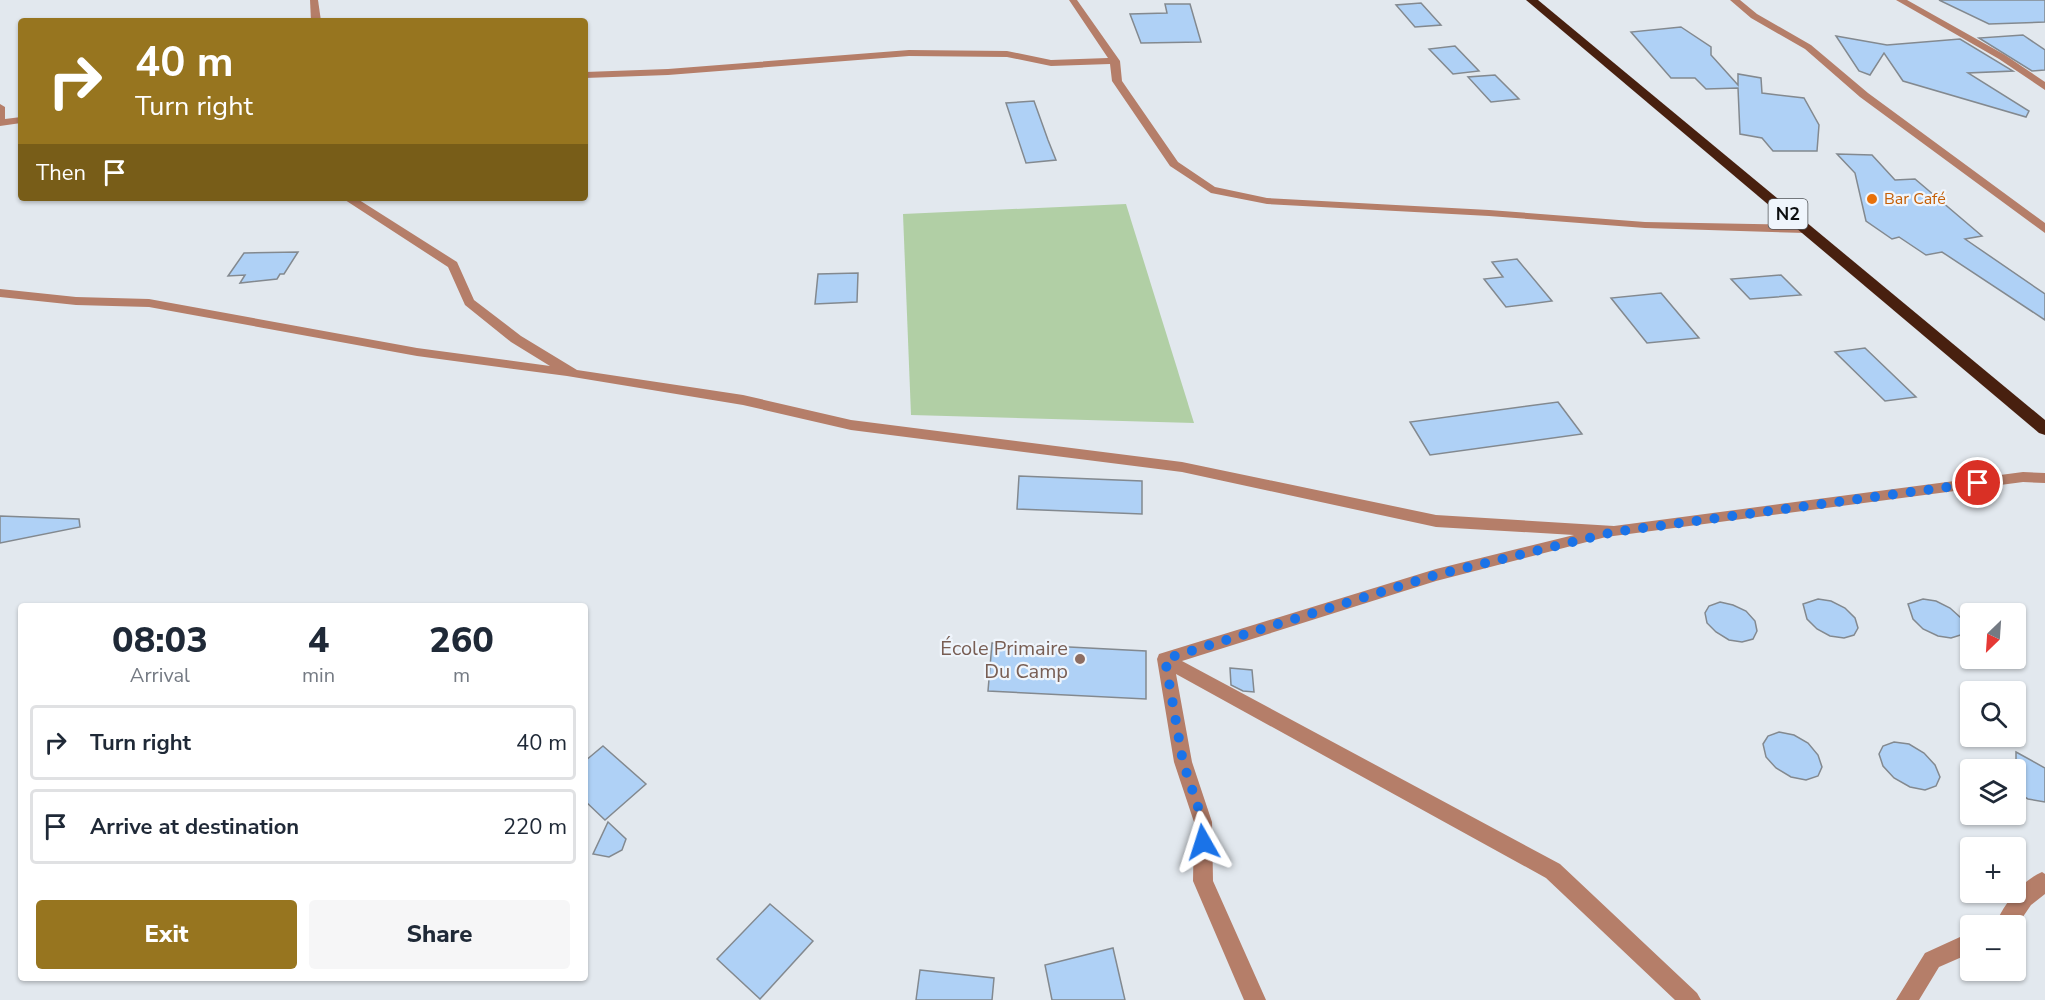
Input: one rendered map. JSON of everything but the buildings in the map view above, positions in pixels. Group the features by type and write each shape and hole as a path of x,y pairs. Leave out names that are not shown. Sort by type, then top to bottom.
{"highway":[{"name":"N2","path":"1531,0 2045,429"}],"street":[{"path":"314,0 316,18"},
{"path":"1073,0 1115,61 1117,81 1174,164 1211,190 1267,201 1489,213 1645,225 1806,229"},
{"path":"1734,0 1754,16 1822,57 1864,95 2045,229"},
{"path":"1900,0 2002,57 2045,87"},
{"path":"588,75 668,72 909,53 1007,54 1051,63 1115,61"},
{"path":"0,107 0,123 18,120"},
{"path":"353,201 453,265 469,302 516,339 574,374"},
{"path":"0,293 76,301 149,303 417,352 743,400 851,425 1182,467 1436,521 1614,532"},
{"path":"1165,659 1436,575 1614,532 2023,477 2045,478"},
{"path":"1165,659 1183,762 1203,822 1203,881 1255,1000"},
{"path":"1165,659 1221,692 1305,734 1552,871 1690,1000"},
{"path":"2013,915 2024,898 2042,882 2045,884"},
{"path":"1907,1000 1932,960 1960,947"}],"green space":[{"path":"1126,204 1194,423 911,415 903,214"}],"place":[{"name":"Bar Café","path":"1872,199"},
{"name":"École Primaire Du Camp","path":"1080,659"}],"route":[{"path":"1203,842 1203,822 1183,762 1165,659 1436,575 1614,532 1978,483"}]}
